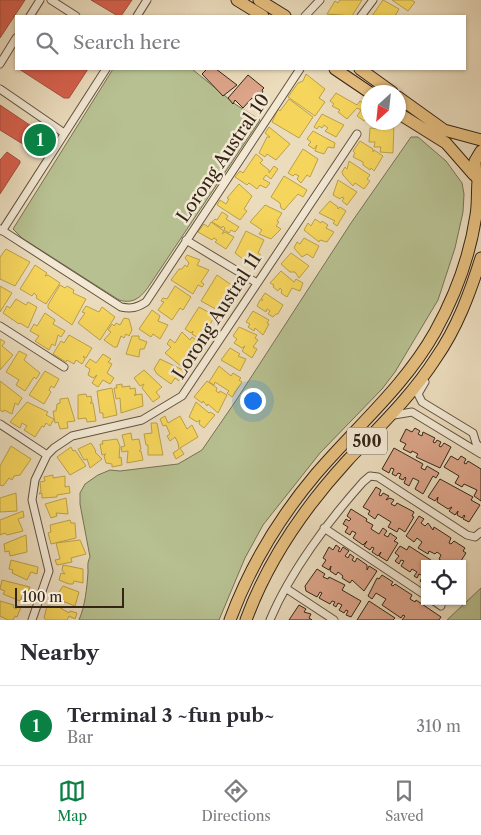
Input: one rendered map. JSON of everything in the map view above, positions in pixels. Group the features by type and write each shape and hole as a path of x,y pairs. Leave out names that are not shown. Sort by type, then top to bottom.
{"main road":[{"path":"237,0 282,15"},
{"path":"336,70 361,87"},
{"path":"361,70 382,85"},
{"path":"406,103 444,130 481,140"},
{"path":"406,118 446,144 478,180"},
{"name":"500","path":"230,620 252,569 281,521 316,474 402,379 435,332 455,291 466,262 476,214 478,180 475,161 481,150"},
{"name":"500","path":"246,620 278,551 308,507 424,376 448,338 463,309 481,258"}],"street":[{"path":"31,15 40,0"},
{"path":"52,0 74,15"},
{"path":"138,15 147,0"},
{"path":"362,15 373,0"},
{"path":"306,15 317,3"},
{"path":"312,15 317,3"},
{"path":"0,64 15,40"},
{"path":"1,230 105,70"},
{"name":"Lorong Austral 10","path":"1,230 121,307 130,309 146,302 299,70"},
{"path":"0,89 64,133"},
{"name":"Lorong Austral 11","path":"32,620 49,571 32,500 34,480 47,456 54,448 72,436 142,420 176,401 187,390 256,282 357,134"},
{"name":"Lorong Austral 10","path":"186,240 256,282"},
{"path":"0,326 64,366"},
{"path":"424,376 425,381 418,394 425,404 473,432 481,449"},
{"path":"419,416 425,404"},
{"path":"389,417 406,411 419,416 481,454"},
{"path":"0,424 47,456"},
{"path":"456,438 464,426"},
{"path":"270,620 324,528 363,482 374,476 467,534 475,537 481,532"},
{"path":"324,528 421,592"},
{"path":"287,589 334,620"}],"green space":[{"path":"112,70 193,70 235,104 260,120 148,287 142,295 134,300 119,300 22,238 13,229"},
{"path":"411,137 418,137 446,161 462,183 464,194 463,212 455,248 438,300 395,372 382,389 320,453 263,525 245,558 219,620 79,620 83,609 90,557 80,504 80,493 85,484 98,475 110,470 120,471 178,464 202,450 351,223"},
{"path":"481,588 481,620 447,620 463,605 466,605 466,602"}],"building: Homes":[{"path":"340,0 362,0 353,15 327,14 335,1 338,3"},
{"path":"383,0 399,9 396,15 373,15"},
{"path":"392,0 411,0 415,2 408,11"},
{"path":"306,74 325,89 319,98 325,102 315,116 288,97 298,83 303,81"},
{"path":"336,93 357,105 360,101 361,110 357,108 347,119 338,112 340,110 332,106 334,104 330,101"},
{"path":"289,99 313,117 299,138 272,122 278,109 280,111"},
{"path":"361,110 361,119 357,116"},
{"path":"322,114 344,125 336,137 325,131 328,128 324,125 322,128 319,126 317,129 314,127"},
{"path":"269,127 290,144 276,160 267,154 265,157 259,153 267,137 270,137 265,133"},
{"path":"370,130 394,130 393,153 380,152 381,147 374,147 375,142 369,142"},
{"path":"313,131 335,143 334,148 328,147 324,154 315,151 317,145 314,149 308,145 311,142 307,139"},
{"path":"360,141 373,149 373,152 374,150 383,156 374,171 353,157 355,153 353,151"},
{"path":"303,149 318,159 310,177 307,175 301,183 297,179 299,176 295,174 293,176 288,173"},
{"path":"256,154 263,160 260,163 269,170 269,173 274,166 278,169 271,179 266,175 263,179 270,183 266,188 260,185 257,189 235,177 240,171 243,173"},
{"path":"349,161 370,175 367,179 370,181 364,189 355,183 353,186 343,175 342,172 345,167 347,169"},
{"path":"284,176 307,190 303,197 298,194 284,210 281,208 280,203 271,197"},
{"path":"338,180 357,192 347,205 342,201 344,198 340,199 333,195"},
{"path":"239,184 252,196 244,209 247,211 240,220 217,205 220,200 226,204 229,199 227,198"},
{"path":"330,201 338,209 340,207 346,211 337,226 333,223 335,221 319,213"},
{"path":"265,205 282,213 276,226 281,229 271,239 259,234 262,230 250,222"},
{"path":"222,212 228,216 226,219 239,227 235,232 231,230 229,233 224,230 223,226 222,228 212,222 215,219 217,220"},
{"path":"315,219 328,225 326,228 334,232 327,242 320,240 319,242 304,230 308,223 311,226"},
{"path":"211,222 224,231 222,234 225,232 234,237 226,249 215,242 217,240 214,238 212,240 198,232 204,224 208,227"},
{"path":"246,231 264,240 258,253 262,256 255,268 235,253"},
{"path":"304,238 319,246 313,258 307,254 302,257 294,248 297,242 300,244"},
{"path":"6,249 30,262 15,286 0,279 0,257"},
{"path":"291,253 309,266 299,278 295,272 290,272 281,264"},
{"path":"187,255 200,260 197,265 209,270 201,282 204,284 202,287 198,285 193,294 171,280 179,269 182,269 185,265 187,267 189,263 185,258"},
{"path":"35,265 47,273 45,276 48,275 60,283 46,304 36,298 37,296 34,293 32,296 20,289"},
{"path":"281,271 294,282 296,279 303,283 300,291 292,288 287,297 281,293 282,290 280,288 278,291 273,287 274,285 270,283"},
{"path":"217,275 236,288 229,301 232,303 225,314 201,301"},
{"path":"60,285 65,288 67,286 74,290 73,293 86,299 72,325 48,308"},
{"path":"0,286 12,293 0,312"},
{"path":"175,286 191,297 183,310 180,308 172,320 158,310 164,302 161,301 163,298 167,299"},
{"path":"265,293 283,305 278,314 273,317 268,314 270,311 267,309 266,312 257,306 260,300 263,300 261,299"},
{"path":"16,299 26,305 28,302 37,307 28,328 3,313 7,306 10,308"},
{"path":"86,306 99,312 102,307 115,317 100,340 78,323 85,313 82,312"},
{"path":"199,307 216,314 205,333 209,335 204,342 192,334 193,331 191,333 185,329"},
{"path":"152,310 160,316 158,321 168,325 160,339 153,334 151,337 139,329"},
{"path":"253,311 269,320 263,335 255,328 254,331 248,327 250,324 246,322"},
{"path":"45,313 55,320 53,324 65,331 61,337 58,335 55,346 52,344 49,350 35,341 39,336 30,331 34,324 37,326"},
{"path":"124,318 129,319 132,330 129,336 126,334 124,338 121,336 117,347 114,347 104,340 111,332 108,330 112,324 114,326 116,323 120,325"},
{"path":"239,327 257,335 255,338 258,340 253,347 257,349 252,358 242,351 245,346 242,348 234,343 237,339 233,336"},
{"path":"182,332 190,340 192,337 202,344 197,352 195,350 192,354 196,357 187,371 165,353 171,347 167,344 170,339 175,343"},
{"path":"69,335 92,348 86,358 83,356 85,359 82,364 76,360 74,364 67,360 66,362 53,354 61,341 64,343"},
{"path":"132,336 139,336 139,339 147,342 144,349 140,349 139,357 126,354"},
{"path":"0,339 5,342 2,346 13,355 0,370"},
{"path":"230,348 240,354 238,356 246,359 240,371 221,360"},
{"path":"19,351 27,355 24,360 40,373 36,379 34,377 25,391 16,385 19,380 6,372"},
{"path":"103,354 111,359 108,362 112,364 107,373 114,378 110,384 103,380 98,387 92,383 97,375 93,378 88,375 90,369 85,366 90,359 96,363"},
{"path":"160,359 185,371 179,381 175,378 171,384 157,374 154,369"},
{"path":"219,366 231,376 233,373 241,378 239,380 242,382 232,397 227,393 229,391 215,382 214,385 209,382"},
{"path":"144,370 162,387 156,392 160,397 153,402 142,388 144,384 140,386 134,378"},
{"path":"45,371 59,379 54,388 51,386 49,390 51,392 44,404 29,395"},
{"path":"0,381 22,398 18,405 15,403 12,414 0,410"},
{"path":"207,381 217,388 216,391 227,395 218,413 208,404 207,406 203,401 202,403 194,397"},
{"path":"122,384 122,387 130,386 130,389 135,388 136,395 142,394 143,406 121,413 120,398 116,399 114,388 117,388 116,385"},
{"path":"112,388 117,415 103,418 103,413 100,413 97,391"},
{"path":"86,394 87,397 91,396 92,402 90,403 93,403 96,421 87,422 86,418 78,419 78,395"},
{"path":"68,398 75,421 67,422 68,428 60,429 58,422 55,423 53,411 56,411 60,399"},
{"path":"27,402 48,412 46,415 54,419 50,426 46,423 44,427 42,426 35,437 24,430 27,426 22,423 20,428 10,422"},
{"path":"196,402 209,413 215,415 204,428 199,424 200,420 197,422 189,417"},
{"path":"165,416 168,423 180,416 187,429 192,425 198,437 180,448 184,454 176,459 173,453 179,449 178,443 175,437 170,441 167,436 170,434 166,425 163,426 160,419"},
{"path":"151,423 157,423 163,455 148,455 148,445 146,445 144,434 152,433"},
{"path":"131,433 132,440 139,439 141,449 139,451 141,451 143,460 127,463 128,451 122,452 121,447 125,446 122,435"},
{"path":"117,439 120,446 119,458 121,457 122,465 112,467 112,464 106,463 104,456 106,454 102,455 100,444 103,444 102,441"},
{"path":"91,443 95,452 102,459 90,468 87,459 84,460 78,449"},
{"path":"11,446 31,459 20,475 14,476 12,480 9,478 3,486 0,485 0,466"},
{"path":"71,447 86,466 70,475 57,457"},
{"path":"53,475 53,478 65,476 65,487 69,486 70,493 57,495 57,497 42,498 42,493 39,494 41,491 40,482 45,481 44,477"},
{"path":"16,493 17,511 0,512 0,498"},
{"path":"66,498 68,514 56,513 57,516 51,518 45,504"},
{"path":"23,511 24,517 18,519 23,531 0,535 0,520"},
{"path":"70,520 71,523 75,523 76,538 51,544 48,533 51,532 50,525"},
{"path":"26,535 27,552 10,556 9,551 5,552 4,544"},
{"path":"80,540 86,554 71,558 72,562 57,565 55,560 60,559 56,543"},
{"path":"11,560 38,567 37,574 31,572 27,580 12,573 13,570 9,569"},
{"path":"63,565 83,569 83,583 74,581 73,584 69,584 59,580 61,573 65,574 62,570"},
{"path":"2,580 30,587 26,596 23,595 20,601 3,594 5,591 0,589"},
{"path":"63,586 79,592 75,606 55,598"},
{"path":"0,601 14,605 13,607 16,609 17,606 21,607 17,617 15,616 13,620 8,620 0,616"},
{"path":"47,606 59,607 69,613 70,611 77,613 75,619 69,616 67,620 46,620 44,618"}],"building: Shops":[{"path":"0,0 25,0 15,15 0,38"},
{"path":"91,0 132,0 122,15 116,15"},
{"path":"21,70 87,70 69,98 64,98"},
{"path":"0,105 40,132 31,149 0,130"},
{"path":"7,152 20,161 20,163 0,194 0,160"}],"building: Other":[{"path":"206,70 217,70 237,85 223,96 202,74"},
{"path":"248,75 264,88 263,92 254,100 252,98 243,108 235,100 233,104 228,98"},
{"path":"415,428 420,431 418,434 422,436 423,432 435,438 433,442 435,443 437,440 441,442 439,446 441,447 444,443 451,447 440,468 416,457 418,454 403,449 406,444 400,441 406,429 412,432"},
{"path":"394,448 423,464 421,468 425,470 427,466 439,473 436,478 433,476 423,494 415,489 419,481 413,478 409,486 404,483 405,477 403,480 399,478 401,474 398,473 396,476 392,474 394,469 391,468 389,473 382,469"},
{"path":"451,456 458,460 461,456 466,459 464,463 466,464 468,461 481,469 481,501 474,496 477,490 464,484 462,487 455,483 459,476 444,467"},
{"path":"440,479 473,497 471,500 480,505 469,522 463,519 464,515 462,518 457,515 458,511 455,515 449,511 452,507 448,509 437,502 438,497 435,501 428,497"},
{"path":"376,487 381,490 379,495 381,496 383,493 389,496 386,500 390,498 394,500 391,504 395,506 397,503 414,512 412,516 414,517 405,532 399,528 397,532 388,527 391,522 378,514 375,519 368,514 370,511 363,507"},
{"path":"351,509 373,525 371,529 379,534 383,528 387,531 384,535 388,537 390,533 397,538 394,541 398,543 387,561 379,556 381,552 378,556 372,552 374,548 372,547 370,550 364,546 367,541 363,545 353,538 356,533 352,531 350,535 345,532 348,527 343,524 346,519 349,521 351,519 347,516"},
{"path":"419,516 424,519 421,523 425,526 428,523 433,530 434,527 451,538 449,543 451,544 454,541 465,548 463,551 466,553 462,560 440,560 439,559 441,555 437,552 435,554 429,551 428,554 418,548 422,542 417,538 414,542 406,536"},
{"path":"336,545 340,548 338,551 340,552 343,547 349,551 345,556 348,558 350,554 354,557 352,560 355,562 357,558 367,565 367,570 369,566 377,571 364,591 352,580 350,583 342,578 343,576 338,572 336,575 330,571 331,566 329,570 322,566 326,560 323,558 329,547 333,550"},
{"path":"400,546 407,550 409,546 431,560 421,560 421,575 419,574 417,578 414,576 417,572 412,569 410,572 401,566 404,561 401,560 399,564 395,561 399,556 395,553"},
{"path":"317,569 325,574 323,577 328,579 329,577 345,585 342,590 361,601 351,617 346,615 348,611 346,610 344,613 339,610 342,605 338,603 336,607 333,605 335,602 332,601 330,604 319,598 322,593 320,592 317,597 306,591 305,586"},
{"path":"382,575 393,582 391,585 395,584 412,595 410,599 415,602 416,600 441,617 439,620 402,620 405,616 403,615 401,618 382,605 386,599 376,593 372,599 368,596 377,578 379,579"},
{"path":"369,601 395,618 393,620 357,620"},
{"path":"299,605 306,609 304,612 311,614 309,618 312,620 289,620"}],"place":[{"name":"Terminal 3 ~fun pub~","path":"40,140"}]}
